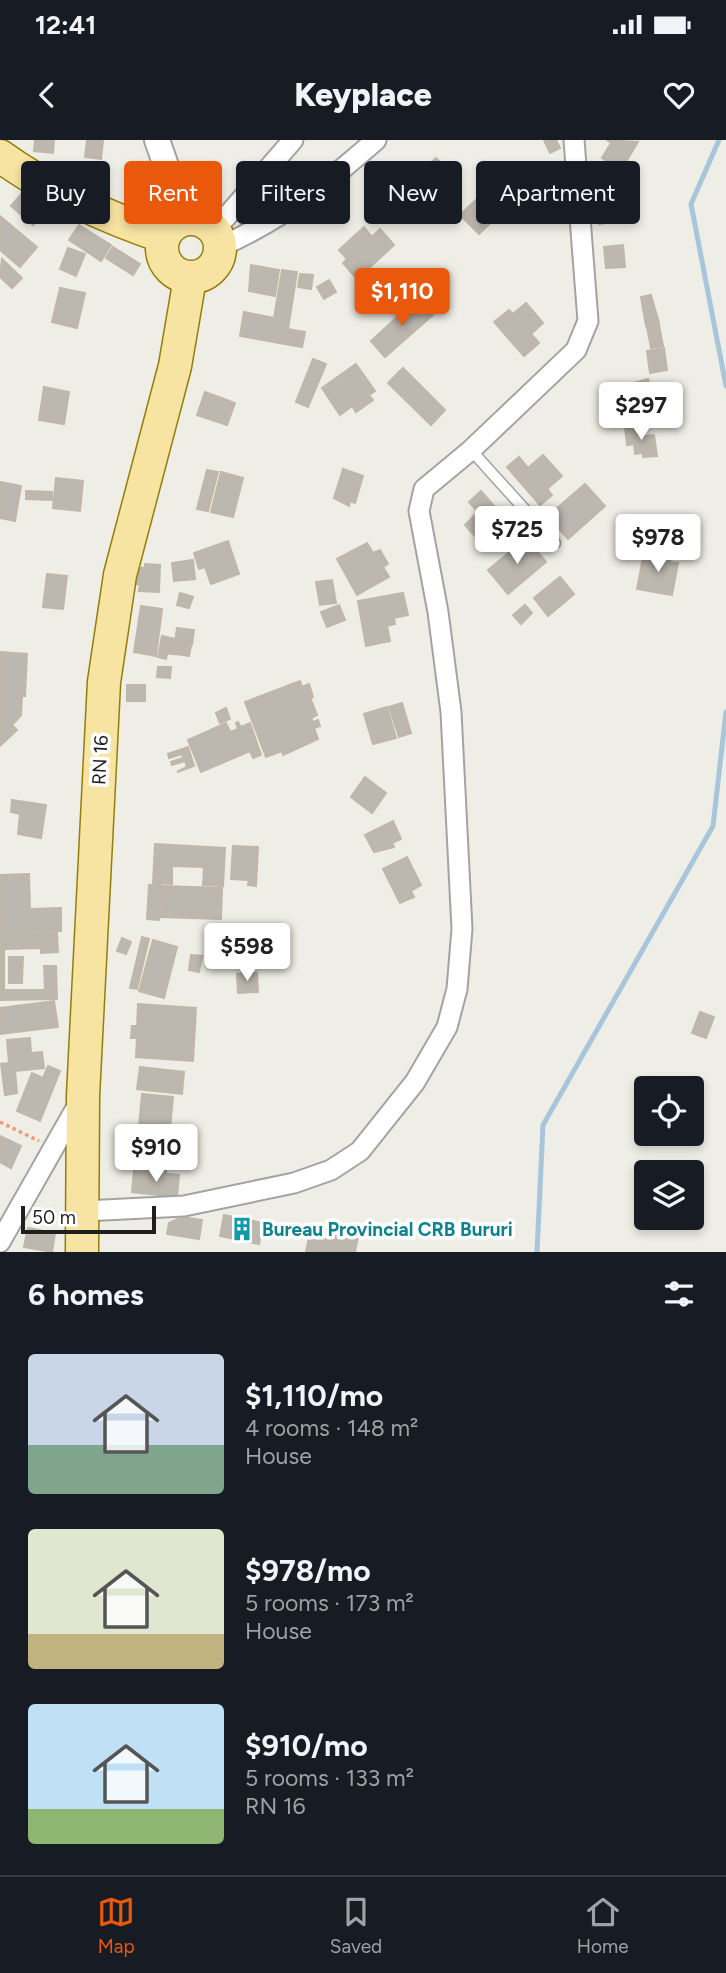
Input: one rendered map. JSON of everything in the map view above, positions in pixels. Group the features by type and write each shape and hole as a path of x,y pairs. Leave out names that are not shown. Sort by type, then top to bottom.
{"main road":[{"path":"0,156 29,177 106,216 175,228 201,221 217,239 215,265 200,276 190,278 181,276 166,264 162,246 175,228"},
{"name":"RN 16","path":"82,1252 83,1096 104,682 120,575 175,366 190,278"}],"street":[{"path":"157,140 175,228"},
{"path":"217,239 293,140"},
{"path":"217,239 266,226 310,197 376,140"},
{"path":"84,1211 184,1206 294,1183 331,1170 360,1151 415,1082 447,1027 457,989 461,929 451,712 438,612 419,511 424,489 471,450 576,350 589,321 574,140"},
{"path":"0,1242 83,1096"}],"lane":[{"path":"471,450 555,542"}],"path":[{"path":"0,1122 53,1148"}],"building":[{"path":"35,140 54,140 53,153 34,151"},
{"path":"87,140 103,140 101,159 85,157"},
{"path":"544,140 556,140 560,148 550,153"},
{"path":"607,140 638,142 626,161 607,161 602,158 611,143"},
{"path":"21,194 21,215 11,206"},
{"path":"476,200 476,224 489,224 479,234 462,217 462,213"},
{"path":"0,216 37,247 20,267 0,250"},
{"path":"79,225 111,245 101,261 69,240"},
{"path":"364,227 372,237 380,229 394,245 357,279 343,263 347,259 339,250"},
{"path":"623,245 625,267 606,268 604,247"},
{"path":"113,247 140,264 133,275 106,258"},
{"path":"68,248 85,254 76,276 60,269"},
{"path":"2,259 22,278 12,288 0,277"},
{"path":"251,265 279,270 275,296 249,291"},
{"path":"282,270 297,272 288,329 305,332 302,347 240,336 244,312 274,318"},
{"path":"300,274 313,275 311,289 298,287"},
{"path":"329,280 336,292 324,299 317,287"},
{"path":"60,288 85,293 77,328 52,322"},
{"path":"651,295 659,323 646,326 641,297"},
{"path":"418,298 433,315 385,357 371,341"},
{"path":"526,303 543,323 531,334 539,343 524,356 494,322 509,310 513,314"},
{"path":"659,325 663,346 651,348 647,327"},
{"path":"664,348 667,370 650,373 647,351"},
{"path":"313,359 326,364 308,407 296,402"},
{"path":"356,364 375,391 369,395 373,400 356,412 352,406 340,415 322,388"},
{"path":"403,368 445,410 431,425 388,383"},
{"path":"648,379 652,392 646,394 651,412 626,420 620,402 627,400 624,393 633,390 631,384"},
{"path":"44,387 69,392 64,424 39,420"},
{"path":"205,392 235,403 227,425 197,415"},
{"path":"668,400 676,422 668,425 666,420 658,423 651,406"},
{"path":"638,425 639,437 654,435 657,456 643,457 643,453 635,454 634,444 627,445 625,427"},
{"path":"543,455 562,476 547,489 552,495 540,505 507,467 519,457 528,468"},
{"path":"343,469 363,476 355,503 350,501 349,506 334,498"},
{"path":"207,470 218,472 208,511 197,509"},
{"path":"221,472 243,478 233,517 211,512"},
{"path":"56,478 83,481 80,511 53,508"},
{"path":"0,482 21,486 15,521 0,518"},
{"path":"585,484 605,506 568,539 548,516"},
{"path":"26,491 52,492 52,500 26,499"},
{"path":"481,491 514,529 502,540 497,534 484,546 465,525 478,512 469,502"},
{"path":"526,538 546,562 508,594 488,570"},
{"path":"228,541 239,574 211,584 205,567 199,569 194,553"},
{"path":"367,543 373,553 380,550 388,564 383,567 389,577 357,595 337,559"},
{"path":"656,550 672,553 670,562 678,563 672,595 637,589 643,558 654,560"},
{"path":"193,560 195,579 174,581 172,563"},
{"path":"145,564 160,565 159,592 139,591 140,585 136,584 137,567 145,568"},
{"path":"47,574 67,576 63,609 43,607"},
{"path":"560,577 574,594 548,616 534,598"},
{"path":"332,580 336,603 320,605 316,582"},
{"path":"180,593 193,597 189,608 177,605"},
{"path":"403,593 408,615 394,618 395,624 387,626 390,641 366,646 358,601"},
{"path":"339,605 345,620 327,627 321,612"},
{"path":"525,605 532,613 521,624 513,615"},
{"path":"141,606 162,609 156,656 134,652"},
{"path":"177,628 194,630 192,645 175,642"},
{"path":"162,636 175,639 172,654 167,653 166,659 158,657"},
{"path":"175,643 191,645 189,656 174,654"},
{"path":"0,652 27,654 25,696 22,696 21,715 12,725 17,730 0,746"},
{"path":"158,667 171,667 170,678 157,677"},
{"path":"300,681 302,687 309,684 313,697 306,700 311,700 317,715 311,718 313,722 318,720 320,726 314,728 318,739 283,755 282,751 266,757 245,702"},
{"path":"127,685 145,685 145,701 127,701"},
{"path":"402,703 411,733 399,737 389,707"},
{"path":"387,707 396,738 373,744 364,714"},
{"path":"226,708 230,719 220,723 216,713"},
{"path":"238,722 241,727 250,723 261,755 253,758 250,751 201,772 188,740 226,723 230,732 238,729"},
{"path":"188,747 194,766 177,772 187,767 185,761 172,765 171,762 183,758 182,754 169,758 168,754"},
{"path":"365,777 386,793 372,813 351,797"},
{"path":"12,800 46,805 41,838 18,834 20,814 11,812"},
{"path":"393,821 401,839 392,843 394,847 374,852 365,835"},
{"path":"155,844 225,848 223,886 203,885 204,867 172,866 172,884 153,883"},
{"path":"233,846 258,847 256,886 248,885 249,880 231,879"},
{"path":"407,857 421,885 411,891 414,897 400,903 383,869"},
{"path":"29,874 30,909 61,908 61,931 0,933 0,875"},
{"path":"149,885 161,885 159,920 147,919"},
{"path":"162,886 222,888 221,919 161,917"},
{"path":"57,933 58,952 41,953 41,948 4,949 4,990 45,990 44,966 56,966 57,999 0,1000 0,934"},
{"path":"247,935 249,968 232,968 232,961 219,961 218,936"},
{"path":"142,937 149,939 137,989 130,988"},
{"path":"122,938 131,942 126,954 117,951"},
{"path":"153,940 177,947 164,998 139,991"},
{"path":"191,955 202,956 199,972 189,970"},
{"path":"9,957 23,957 22,983 9,983"},
{"path":"257,973 258,992 238,993 237,974"},
{"path":"54,1001 58,1027 0,1034 0,1008"},
{"path":"138,1004 196,1008 193,1061 136,1057 137,1038 131,1038 132,1026 137,1026"},
{"path":"700,1012 714,1017 706,1038 692,1033"},
{"path":"30,1038 31,1053 42,1052 44,1068 15,1071 17,1093 5,1095 1,1064 9,1063 7,1040"},
{"path":"48,1066 60,1071 40,1121 17,1111 32,1073 43,1078"},
{"path":"140,1067 184,1072 182,1094 137,1089"},
{"path":"142,1094 173,1097 166,1172 135,1169"},
{"path":"0,1136 21,1146 11,1168 0,1162"},
{"path":"134,1171 179,1175 177,1197 132,1192"},
{"name":"Bureau Provincial CRB Bururi","path":"224,1215 263,1223 259,1244 220,1236"},
{"path":"182,1217 202,1220 199,1239 167,1234 169,1223"},
{"path":"311,1227 358,1236 355,1252 306,1252"},
{"path":"28,1228 55,1233 52,1252 24,1247"}],"waterway":[{"path":"719,140 691,204 726,386"},
{"path":"537,1252 543,1125 713,826 726,712"}],"place":[{"name":"Bureau Provincial CRB Bururi","path":"242,1229"}]}
